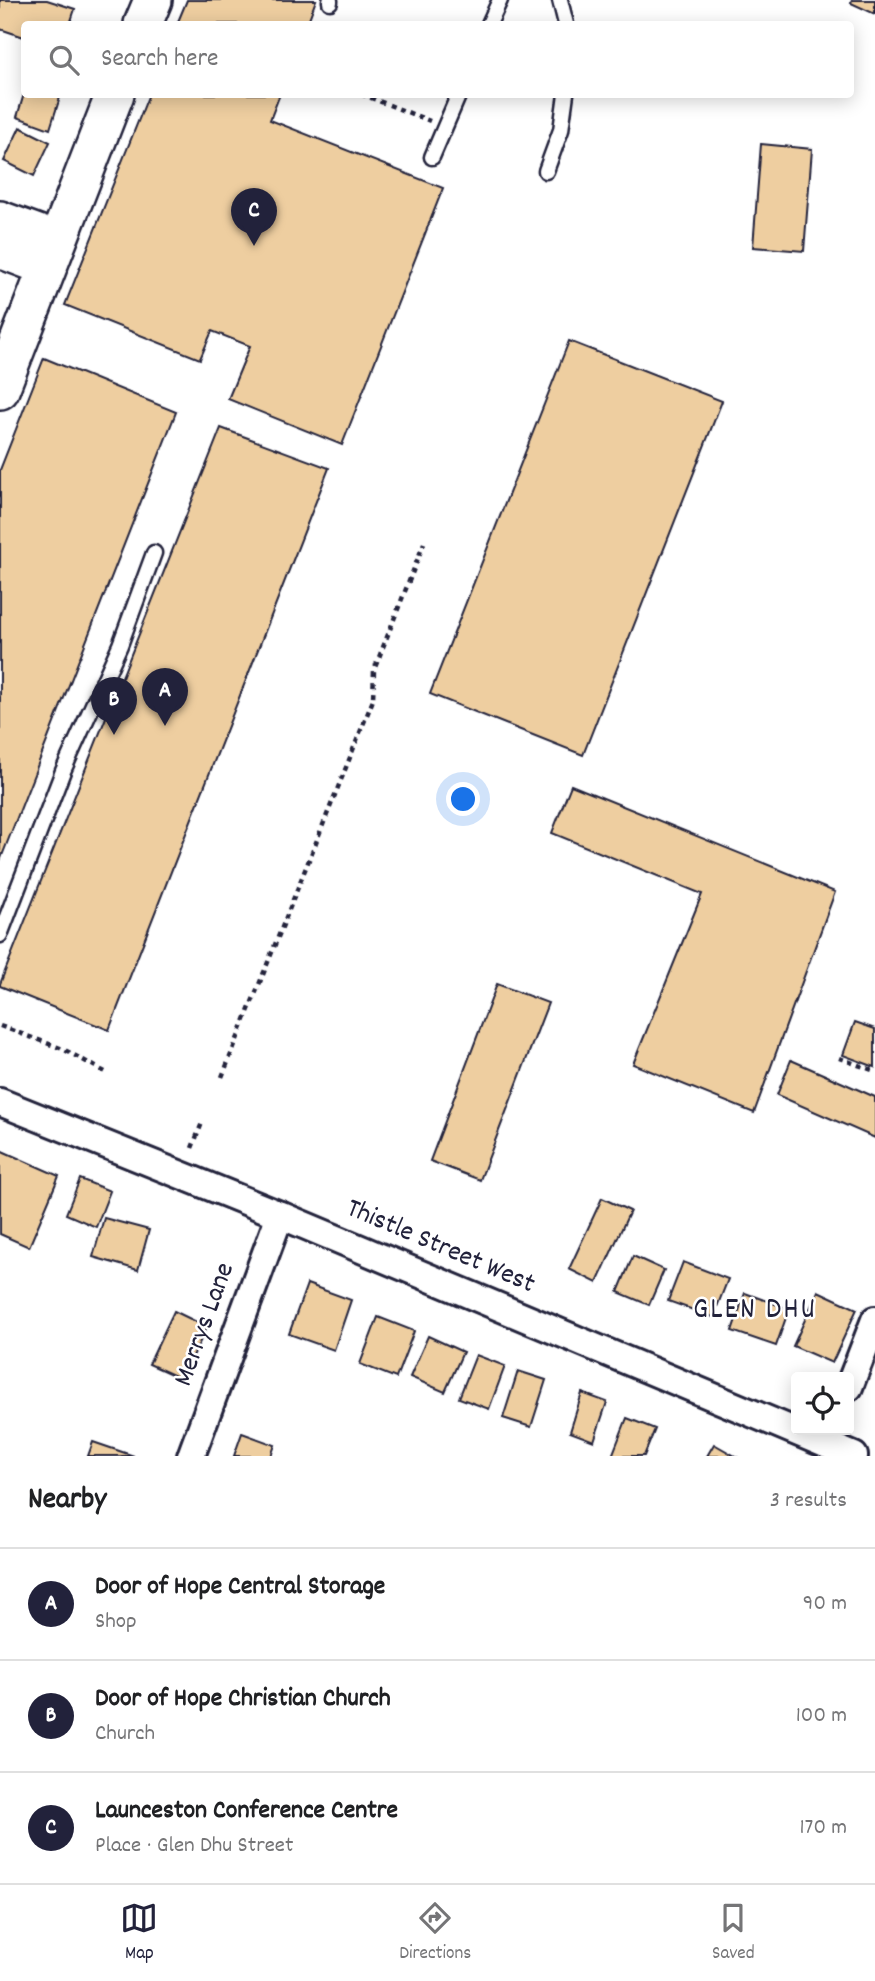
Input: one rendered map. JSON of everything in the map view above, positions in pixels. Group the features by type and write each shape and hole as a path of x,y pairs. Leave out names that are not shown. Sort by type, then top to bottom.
{"street":[{"path":"0,390 113,98"},
{"path":"0,220 52,254"},
{"path":"0,249 52,254"},
{"name":"Thistle Street West","path":"0,1102 829,1437 854,1456"},
{"name":"Merrys Lane","path":"191,1456 280,1215"},
{"path":"854,1374 875,1320"}],"lane":[{"path":"490,21 500,0"},
{"path":"559,0 565,21"},
{"path":"432,157 457,98"},
{"path":"546,171 561,130 565,98"},
{"path":"0,935 63,771 120,645 154,553"}],"path":[{"path":"371,98 438,124"},
{"path":"222,1077 373,700 374,670 424,543"},
{"path":"0,1026 63,1049 105,1072"},
{"path":"839,1058 875,1071"},
{"path":"192,1148 202,1123"}],"building":[{"path":"0,0 47,0 75,9 71,21 21,21 21,36 0,29"},
{"path":"187,0 316,0 308,21 178,21"},
{"path":"852,0 875,0 875,14 851,3"},
{"path":"23,98 60,98 50,129 17,117"},
{"path":"147,98 278,98 270,120 443,188 342,445 228,399 250,346 212,331 200,359 65,305"},
{"path":"20,127 50,142 34,176 4,161"},
{"path":"761,144 812,149 804,251 753,247"},
{"path":"569,341 722,401 583,755 430,694"},
{"path":"44,358 176,412 0,861 0,470"},
{"path":"221,428 329,468 109,1030 0,984"},
{"path":"571,785 835,892 754,1113 633,1064 702,894 552,833"},
{"path":"497,984 548,1003 480,1180 430,1161"},
{"path":"855,1022 875,1029 875,1067 843,1055"},
{"path":"791,1060 875,1097 875,1138 777,1095"},
{"path":"0,1150 59,1176 29,1247 0,1234"},
{"path":"80,1179 110,1191 96,1227 66,1214"},
{"path":"602,1198 630,1211 597,1283 569,1269"},
{"path":"104,1218 149,1230 138,1270 93,1257"},
{"path":"633,1256 664,1270 649,1305 618,1292"},
{"path":"683,1262 728,1279 713,1317 668,1301"},
{"path":"307,1284 351,1300 334,1350 289,1334"},
{"path":"818,1291 857,1309 832,1363 793,1346"},
{"path":"745,1293 789,1309 776,1346 732,1331"},
{"path":"174,1311 207,1327 182,1379 149,1364"},
{"path":"378,1317 414,1331 396,1378 360,1364"},
{"path":"428,1336 463,1352 445,1392 410,1377"},
{"path":"476,1355 505,1366 489,1409 459,1398"},
{"path":"518,1371 546,1380 531,1427 503,1418"},
{"path":"582,1393 607,1402 594,1441 570,1432"},
{"path":"627,1418 655,1429 644,1456 612,1456"},
{"path":"242,1433 275,1445 271,1456 234,1456"},
{"path":"93,1442 134,1456 88,1456"},
{"path":"714,1444 735,1456 707,1456"}],"place":[{"name":"Launceston Conference Centre","path":"254,246"},
{"name":"Door of Hope Central Storage","path":"165,726"},
{"name":"Door of Hope Christian Church","path":"114,735"}],"district":[{"name":"GLEN DHU","path":"755,1311"}]}
